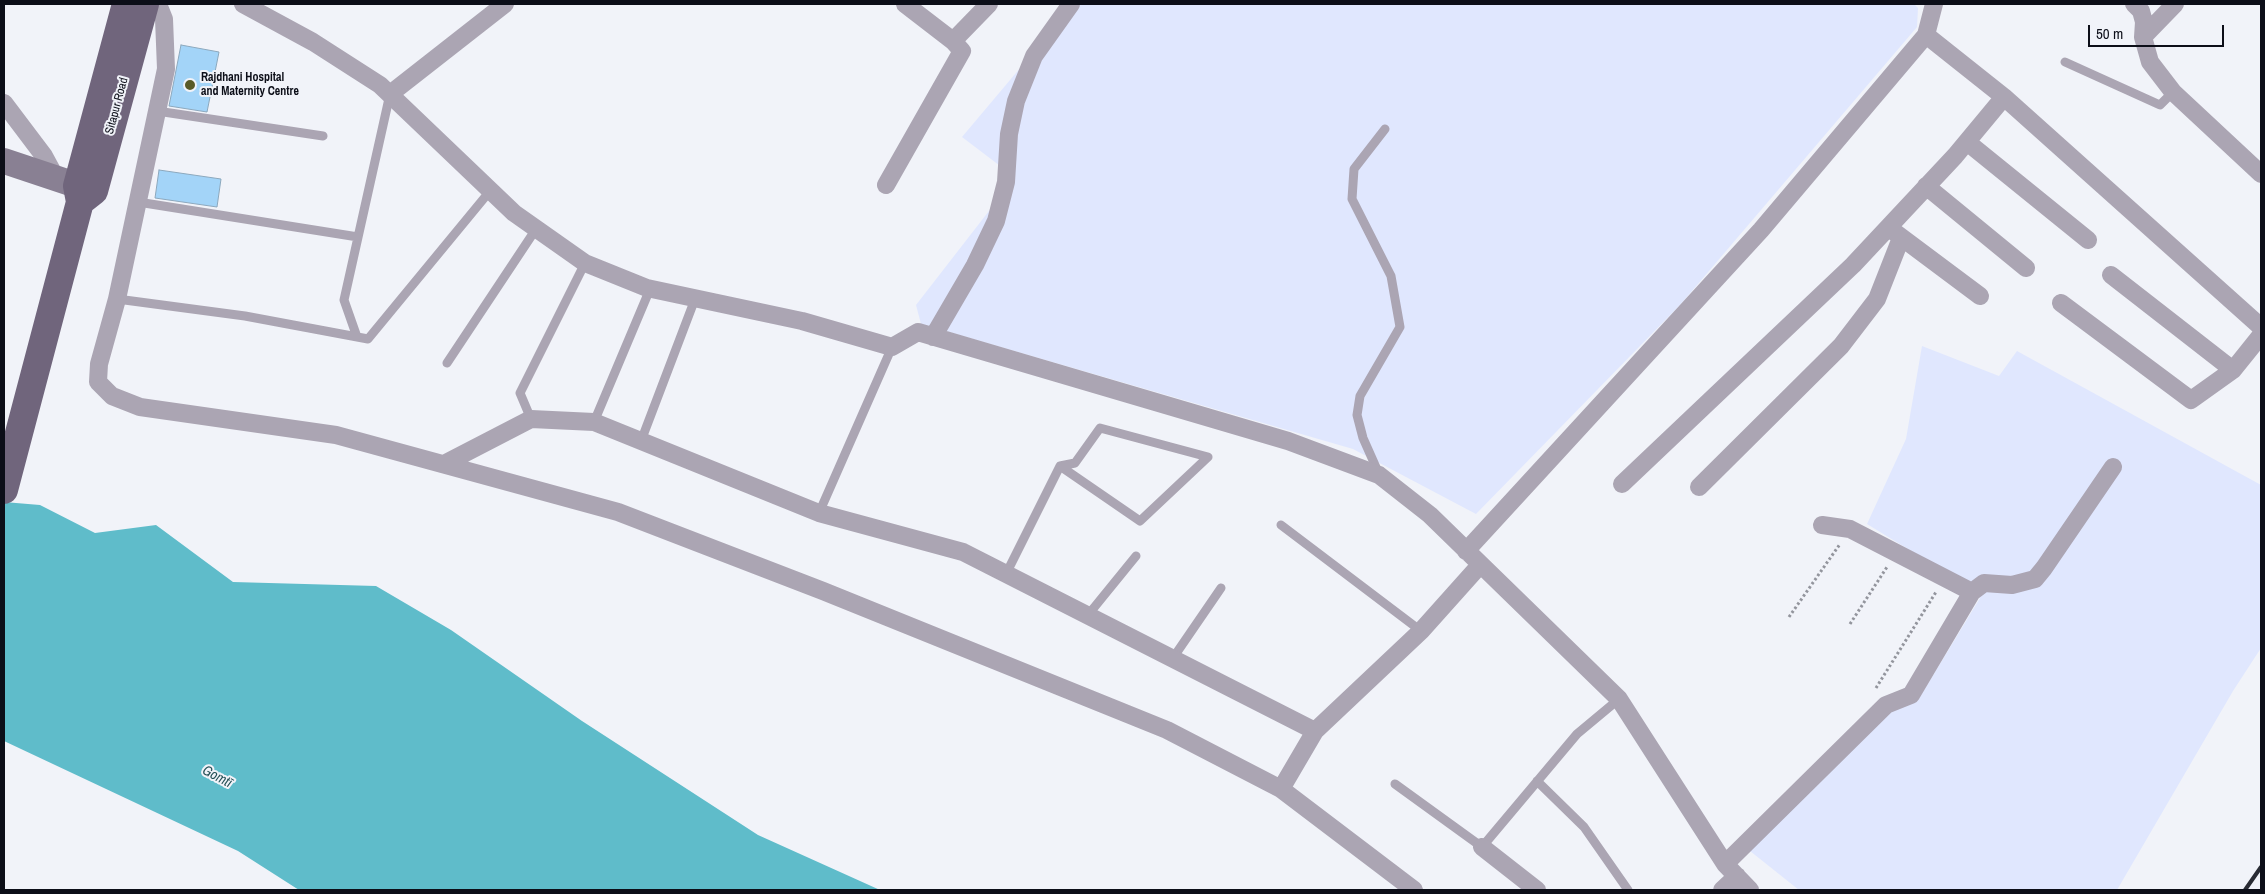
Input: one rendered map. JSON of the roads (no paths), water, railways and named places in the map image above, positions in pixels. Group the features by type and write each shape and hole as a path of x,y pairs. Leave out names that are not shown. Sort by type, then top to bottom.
{"main road":[{"name":"Sitapur Road","path":"4,490 28,398 77,190 126,4"},
{"name":"Sitapur Road","path":"77,190 145,4"},
{"path":"4,161 77,190"}],"street":[{"path":"158,4 164,19 166,69 117,299 99,364 98,382 112,396 140,406 336,435 618,512 806,584 1167,730 1281,789 1414,890"},
{"path":"243,4 313,42 380,85 514,213 585,263 650,289 802,320 892,347 918,332 1288,441 1379,475 1430,515 1619,699 1741,882"},
{"path":"390,94 505,4"},
{"path":"886,185 962,51 953,41 905,4"},
{"path":"953,41 989,4"},
{"path":"933,337 975,266 996,221 1006,182 1009,134 1016,101 1034,56 1071,4"},
{"path":"1466,551 1761,230 1926,35 1934,4"},
{"path":"2134,4 2141,11 2144,22 2143,38 2150,62 2173,92 2261,174"},
{"path":"2143,38 2175,4"},
{"path":"1926,35 2004,97 2261,327"},
{"path":"1622,484 1853,266 1895,233 1926,186 2004,97"},
{"path":"4,103 44,156 77,190"},
{"path":"1966,142 2088,240"},
{"path":"1926,186 2026,268"},
{"path":"1895,233 1980,296"},
{"path":"1698,487 1840,346 1878,299 1895,233"},
{"path":"2111,275 2233,370"},
{"path":"2061,303 2191,400 2233,370 2261,335"},
{"path":"444,464 531,419 594,422 819,513 964,552 1315,731"},
{"path":"1722,890 1741,882 1886,705 1911,695 1972,592 1984,583 2012,585 2035,578 2044,568 2113,467"},
{"path":"1822,525 1850,529 1972,592"},
{"path":"1281,789 1315,731 1421,631 1480,565"},
{"path":"1482,847 1537,890"}],"lane":[{"path":"2065,62 2160,105 2173,92"},
{"path":"357,337 344,300 390,94"},
{"path":"157,111 323,136"},
{"path":"1379,475 1363,438 1357,415 1360,396 1400,327 1391,276 1352,199 1354,169 1385,129"},
{"path":"117,299 245,316 368,339 490,191"},
{"path":"138,202 358,237"},
{"path":"447,363 536,229"},
{"path":"531,419 520,393 585,263"},
{"path":"594,422 650,289"},
{"path":"641,441 695,299"},
{"path":"819,513 892,347"},
{"path":"1100,428 1208,457 1140,521 1060,466 1075,464 1100,428"},
{"path":"1006,574 1060,466"},
{"path":"1281,525 1421,631"},
{"path":"1088,615 1136,556"},
{"path":"1173,658 1221,588"},
{"path":"1395,784 1482,847 1577,734 1619,699"},
{"path":"1537,781 1584,826 1628,890"}],"water":[{"name":"Gomtī","path":"4,502 40,505 95,533 156,525 233,582 376,586 451,630 582,721 758,835 880,890 299,890 238,851 4,741"}],"railway":[{"path":"2245,890 2261,867"}],"place":[{"name":"Rajdhani Hospital and Maternity Centre","path":"190,85"}]}
